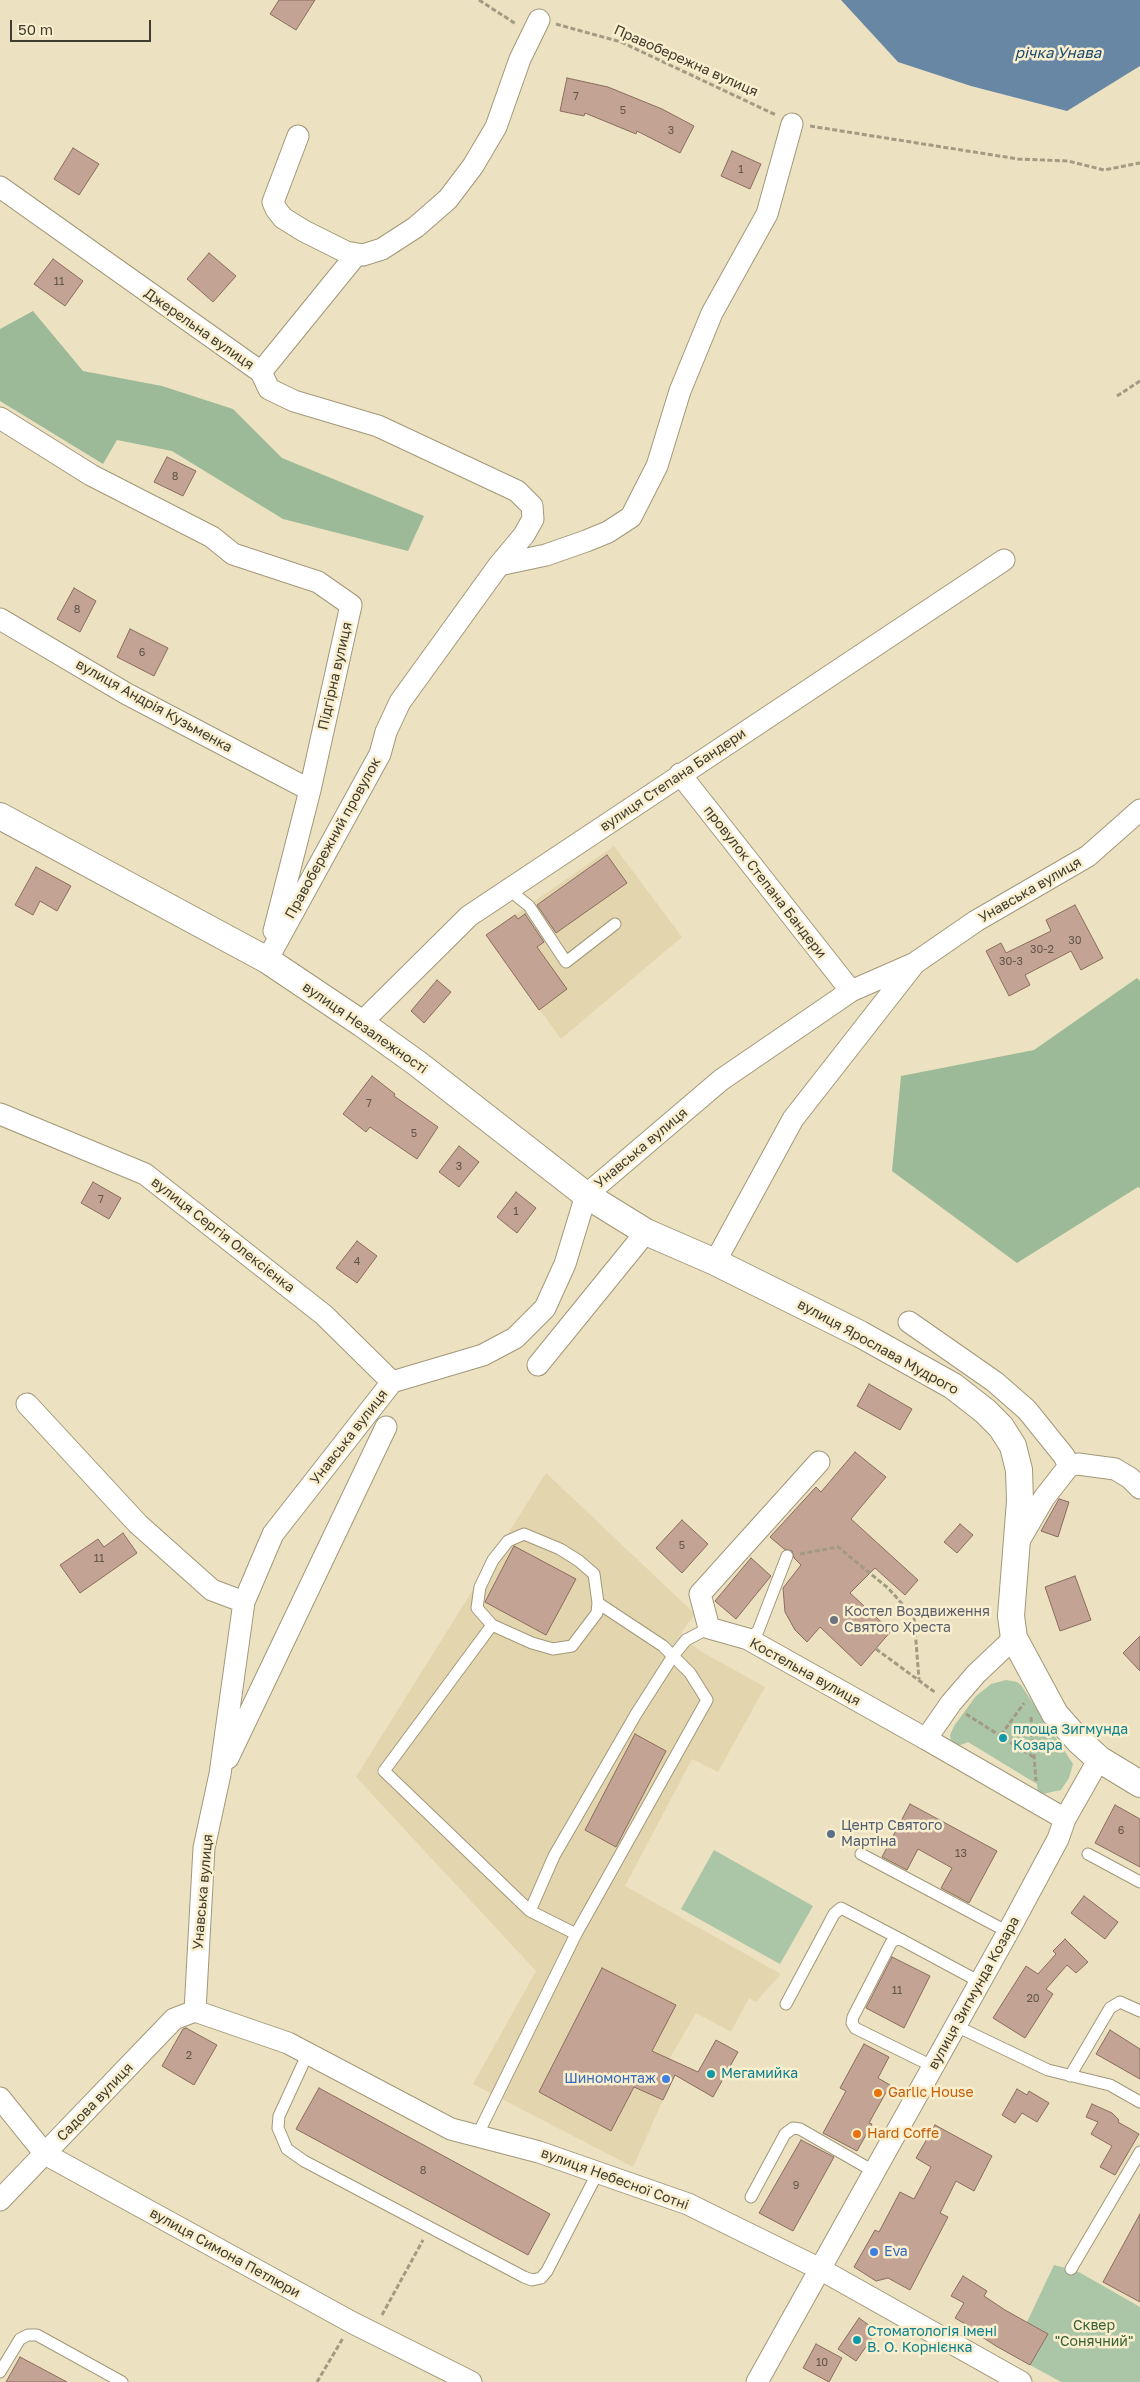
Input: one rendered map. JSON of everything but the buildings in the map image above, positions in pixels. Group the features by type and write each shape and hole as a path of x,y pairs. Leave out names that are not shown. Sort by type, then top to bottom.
{"street":[{"path":"298,136 273,202 276,209 283,218 304,231 356,255 363,255 382,249 416,227 448,199 473,166 496,128 520,59 535,27"},
{"path":"499,565 546,555 586,541 608,532 631,517 657,466 680,391 712,313 767,214 792,124"},
{"name":"Джерельна вулиця","path":"0,186 96,257 261,372 269,389 282,396 378,426 504,483 521,494 532,506 533,519 524,534 499,565"},
{"path":"261,372 356,255"},
{"name":"Підгірна вулиця","path":"0,418 91,475 212,537 233,554 318,582 351,605 310,790 266,960"},
{"name":"вулиця Степана Бандери","path":"361,1023 468,916 1004,560"},
{"name":"Правобережний провулок","path":"266,960 380,754 386,732 400,702 499,565"},
{"name":"вулиця Андрія Кузьменка","path":"0,620 127,694 310,790"},
{"name":"провулок Степана Бандери","path":"680,774 850,991"},
{"name":"Унавська вулиця","path":"195,2010 204,1848 220,1774 244,1602 273,1534 392,1382 483,1355 515,1338 546,1308 565,1264 586,1195 721,1080 850,991 915,963 976,921 1088,856 1140,810"},
{"name":"вулиця Незалежності","path":"0,816 266,960 361,1023 586,1195 646,1232 716,1262"},
{"name":"Унавська вулиця","path":"716,1262 793,1119 915,963"},
{"name":"вулиця Сергія Олексієнка","path":"4,1121 146,1174 324,1315 392,1382"},
{"path":"538,1365 646,1232"},
{"name":"вулиця Ярослава Мудрого","path":"716,1262 804,1304 953,1386 985,1411 1001,1427 1013,1446 1019,1470 1020,1501 1011,1616 1014,1638 1055,1714 1078,1740 1099,1759 1140,1784"},
{"name":"вулиця Ярослава Мудрого","path":"909,1322 996,1382 1027,1410 1064,1456 1069,1466 1044,1498 1015,1548"},
{"path":"27,1404 138,1524 212,1590 244,1602"},
{"name":"Унавська вулиця","path":"220,1774 386,1426"},
{"path":"709,1628 700,1594 819,1462"},
{"path":"1069,1466 1078,1464 1115,1469 1130,1478 1140,1488"},
{"name":"Костельна вулиця","path":"709,1628 748,1639 926,1739"},
{"path":"1014,1638 957,1696 926,1739 1065,1819"},
{"name":"вулиця Зигмунда Козара","path":"757,2382 934,2067 1058,1839 1065,1819 1099,1759"},
{"name":"вулиця Небесної Сотні","path":"195,2010 288,2042 451,2129 539,2152 688,2204 820,2269 1021,2382"},
{"name":"Садова вулиця","path":"0,2200 174,2019 195,2010"},
{"name":"вулиця Симона Петлюри","path":"0,2098 45,2154 353,2322 471,2382"}],"lane":[{"path":"508,889 529,906 566,962 615,924"},
{"path":"524,1534 560,1549 579,1561 594,1574 598,1603 597,1613 572,1646 552,1649 532,1643 492,1625 477,1608 480,1587 493,1560 508,1541 524,1534"},
{"path":"748,1639 758,1630 787,1556"},
{"path":"477,2136 576,1934 707,1700 690,1673 663,1646 598,1603"},
{"path":"492,1625 384,1771 530,1911 576,1934"},
{"path":"530,1911 554,1856 636,1714 673,1656 686,1640 709,1628"},
{"path":"861,1854 1008,1932"},
{"path":"1088,1854 1140,1882"},
{"path":"786,2004 834,1914 841,1908 980,1982"},
{"path":"902,1940 896,1939 891,1942 853,2017 852,2023 855,2028 934,2067"},
{"path":"1070,2076 1110,2008 1120,2002 1140,2011"},
{"path":"956,2026 1048,2070 1110,2084 1140,2102"},
{"path":"308,2053 279,2116 278,2128 287,2149 304,2161 524,2277 532,2280 540,2278 547,2271 598,2172"},
{"path":"751,2197 785,2134 793,2128 800,2129 875,2172"},
{"path":"1071,2269 1140,2152"},
{"path":"0,2372 20,2339 28,2335 37,2336 122,2382"}],"path":[{"name":"Правобережна вулиця","path":"479,0 535,27 621,42 705,83 757,104 792,124"},
{"path":"792,124 1018,158 1068,161 1104,170 1140,163"},
{"path":"1117,396 1140,381"},
{"path":"787,1556 838,1547 888,1588 914,1617 919,1679"},
{"path":"1001,1735 1029,1696"},
{"path":"1030,1714 1037,1784"},
{"path":"373,2332 429,2228"},
{"path":"317,2382 353,2322"}],"shaded area":[{"path":"614,846 682,937 561,1039 486,935"},
{"path":"546,1473 695,1614 681,1633 686,1640 702,1652 765,1687 718,1772 692,1759 625,1886 781,1974 756,2002 749,1998 731,2032 696,2013 670,2058 652,2095 663,2100 633,2167 473,2084 536,1971 356,1777"}],"green space":[{"path":"33,311 83,371 162,386 233,409 282,458 424,516 408,551 283,519 172,451 117,440 103,464 0,401 0,329"},
{"path":"1137,978 1140,981 1140,1188 1138,1187 1017,1263 892,1171 901,1076 1034,1050"},
{"name":"площа Зигмунда Козара","path":"1006,1680 1017,1682 1021,1685 1073,1764 1069,1778 1061,1790 1038,1795 1037,1784 968,1742 958,1746 951,1742 950,1735 954,1726 976,1696 991,1684"},
{"path":"714,1850 813,1906 780,1964 681,1909"},
{"name":"Сквер \"Сонячний\"","path":"1054,2265 1077,2271 1140,2307 1140,2382 1061,2382 1030,2365 1048,2334 1027,2322"}],"water":[{"name":"річка Унава","path":"841,0 1140,0 1140,66 1067,111 971,86 898,62"}],"place":[{"name":"Костел Воздвиження Святого Хреста","path":"834,1620"},
{"name":"площа Зигмунда Козара","path":"1003,1738"},
{"name":"Центр Святого Мартіна","path":"831,1834"},
{"name":"Мегамийка","path":"711,2074"},
{"name":"Шиномонтаж","path":"666,2079"},
{"name":"Garlic House","path":"878,2093"},
{"name":"Hard Coffe","path":"857,2134"},
{"name":"Eva","path":"874,2252"},
{"name":"Стоматологія імені В. О. Корнієнка","path":"857,2340"}]}
